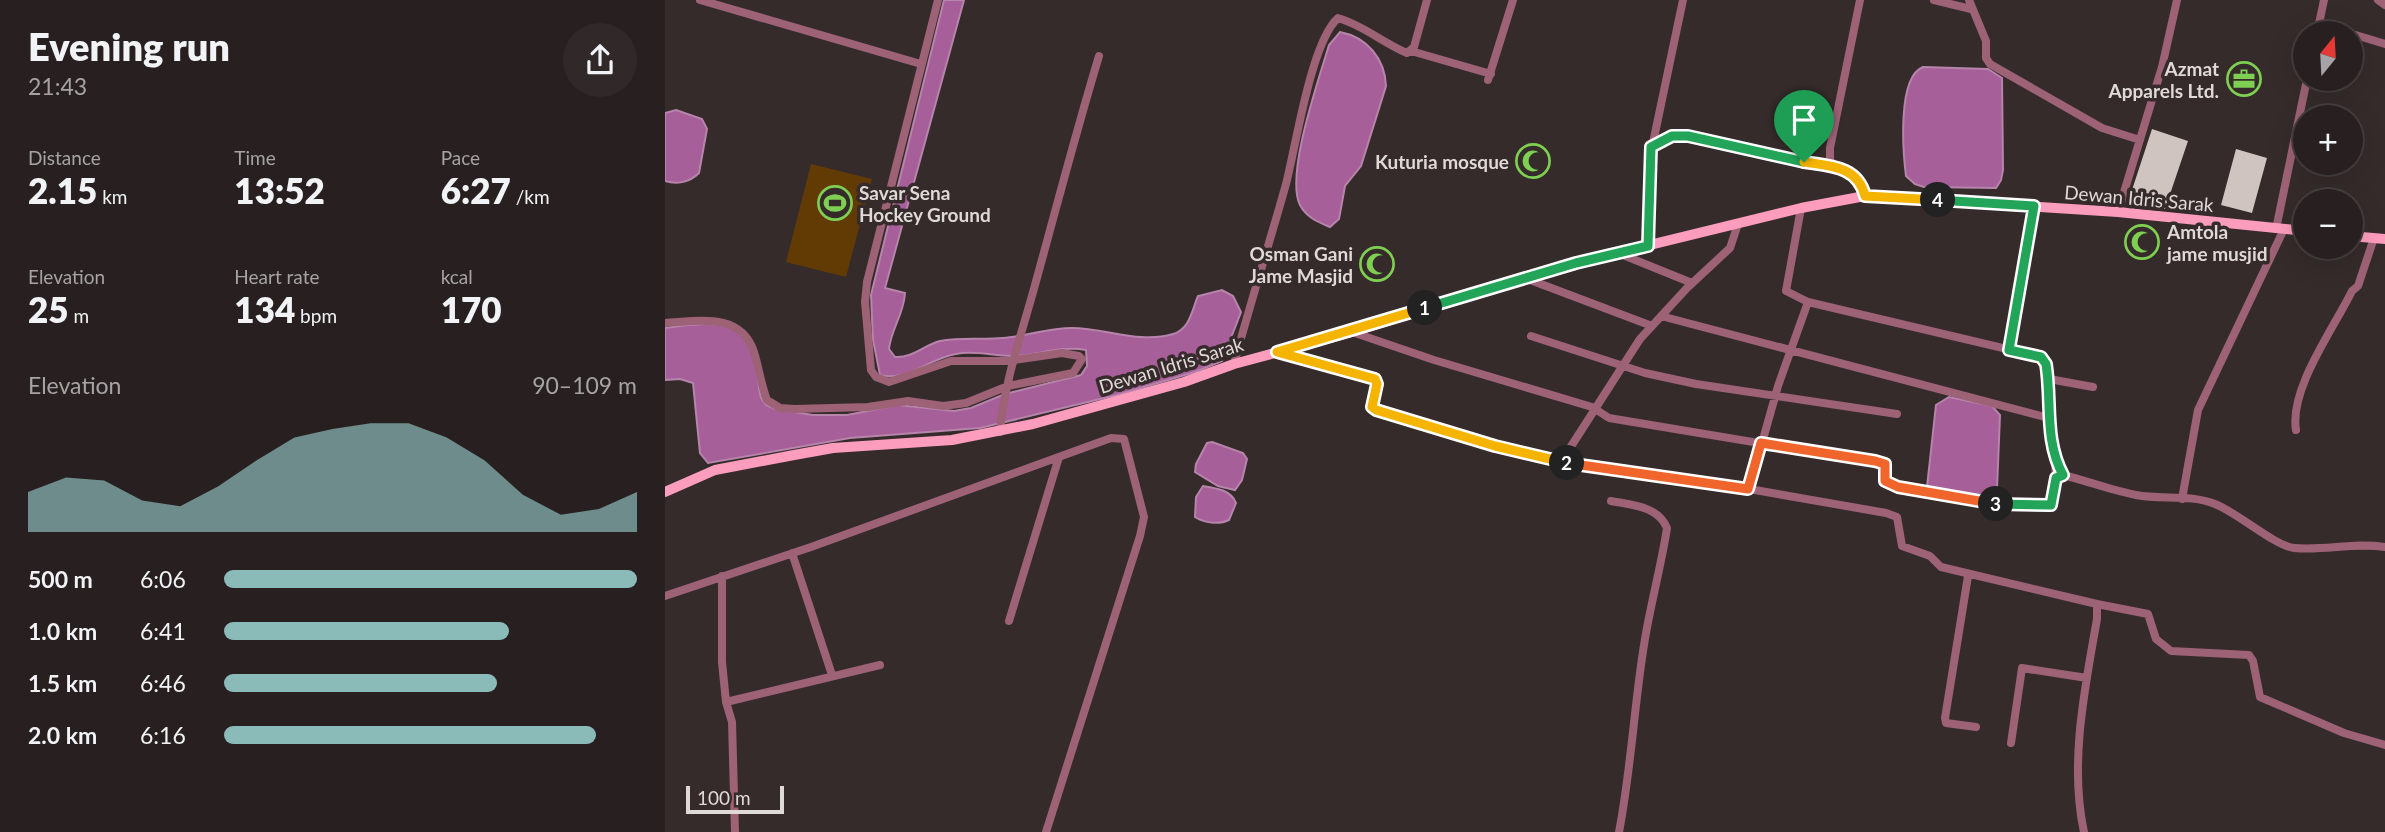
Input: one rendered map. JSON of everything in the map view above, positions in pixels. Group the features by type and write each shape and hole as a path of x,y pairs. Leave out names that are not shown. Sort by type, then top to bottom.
{"main road":[{"name":"Dewan Idris Sarak","path":"665,492 715,470 793,455 833,448 952,440 1000,432 1184,382 1234,364 1352,332 1525,278 1801,208 1865,196 2117,212 2293,231"}],"street":[{"path":"700,0 921,64"},
{"path":"665,323 720,321 736,327 745,335 753,349 767,400 780,408 828,409 908,401 943,406 966,403 1008,386 1073,373 1082,359 1062,353 1014,360 951,361 889,382 881,381 871,370 865,302 867,282 938,0"},
{"path":"1411,51 1427,0"},
{"path":"1234,364 1286,183 1304,113 1309,77 1328,30 1338,18 1354,22 1387,44 1407,53 1411,51 1489,77 1513,0"},
{"path":"1648,246 1651,147 1683,0"},
{"path":"1834,167 1830,159 1830,148 1860,0"},
{"path":"1934,0 1970,4 1986,41 1986,58 1990,64 2102,128 2140,140"},
{"path":"2117,212 2162,67 2177,0"},
{"path":"2320,21 2324,0"},
{"path":"2378,0 2385,5"},
{"path":"2363,37 2385,44"},
{"path":"1000,432 1014,360 1098,56"},
{"path":"2182,499 2197,410 2280,229 2305,91"},
{"path":"1651,147 1672,136 1688,136 1834,167 1852,172 1862,183 1865,196"},
{"path":"2009,350 2034,206"},
{"path":"1352,332 1434,360 1597,409 1609,418 1875,461 1885,464 1885,481 1898,487 1998,504 2051,505 2059,476 2049,418 2049,379 2046,364 2041,357 1808,302 1786,291 1801,208"},
{"path":"1561,462 1597,409 1622,365 1661,316 1730,248 1738,224"},
{"path":"2296,430 2294,418 2302,389 2327,338 2358,286 2379,239"},
{"path":"1618,253 1692,283"},
{"path":"1525,278 1652,326"},
{"path":"1748,489 1808,302"},
{"path":"1661,316 2049,418"},
{"path":"1531,336 1622,365 1696,384 1897,414"},
{"path":"1277,352 1375,379 1377,384 1372,407 1376,410 1561,462 1748,489 1873,510 1897,517 1902,545 1930,556 1941,568 2148,614 2156,639 2171,651 2249,655 2253,661 2260,697 2324,725 2385,745"},
{"path":"2049,379 2093,387"},
{"path":"665,596 1111,438 1123,439 1144,517 1046,832"},
{"path":"1009,621 1059,457"},
{"path":"2059,476 2137,495 2214,503 2251,523 2281,544 2293,548 2331,548 2350,544 2385,547"},
{"path":"1611,501 1654,512 1663,518 1667,528 1644,643 1631,736 1628,786 1619,832"},
{"path":"792,553 832,675"},
{"path":"722,576 722,662 726,702 732,722 735,832"},
{"path":"1968,576 1945,718 1946,723 1976,727"},
{"path":"2084,832 2078,747 2097,604"},
{"path":"726,702 880,665"},
{"path":"2011,743 2022,668 2087,678"}],"shaded area":[{"path":"944,0 964,0 885,288 905,293 889,349 895,357 907,355 940,341 1003,338 1063,328 1160,337 1179,332 1183,328 1198,296 1222,290 1233,296 1241,312 1222,361 1195,372 1117,395 980,428 850,438 708,463 700,453 693,383 680,379 665,380 665,328 710,324 732,328 741,334 751,349 761,398 766,405 813,415 847,415 898,405 954,411 971,408 1005,394 1081,375 1087,366 1086,350 1057,350 1011,356 970,353 946,356 900,375 880,375 873,340 871,295"},
{"path":"1340,32 1358,39 1373,51 1382,67 1386,86 1361,166 1345,186 1339,219 1330,227 1309,216 1300,205 1297,172 1305,126 1318,80 1329,45"},
{"path":"1923,67 1988,69 2002,78 2003,170 1996,188 1924,187 1915,184 1906,176 1903,134 1905,100 1915,74"},
{"path":"676,110 702,119 707,129 699,173 679,183 665,181 665,113"},
{"path":"811,164 872,179 846,277 786,262"},
{"path":"1949,397 1992,406 2000,415 1997,489 1986,499 1927,487 1936,405"},
{"path":"1212,442 1243,453 1247,459 1242,480 1235,490 1218,486 1195,472 1196,464 1207,443"},
{"path":"1203,486 1223,490 1231,495 1236,503 1229,520 1212,523 1195,517 1196,497"}],"building":[{"path":"2152,129 2188,141 2165,209 2129,199"},
{"path":"2236,149 2267,158 2252,213 2221,205"}],"place":[{"name":"Azmat Apparels Ltd.","path":"2244,79"},
{"name":"Kuturia mosque","path":"1533,161"},
{"name":"Savar Sena Hockey Ground","path":"835,203"},
{"name":"Amtola jame musjid","path":"2142,242"},
{"name":"Osman Gani Jame Masjid","path":"1377,264"}],"route":[{"path":"1672,136 1688,136 1804,162 1852,172 1862,183 1865,196 2034,206 2009,350 2041,357 2046,364 2051,436 2055,459 2063,475 2056,478 2051,505 1998,504 1898,487 1885,481 1885,464 1761,443 1748,489 1550,461 1376,410 1372,407 1377,384 1375,379 1309,363 1277,352 1352,332 1576,263 1648,246 1651,147 1672,136"}]}
